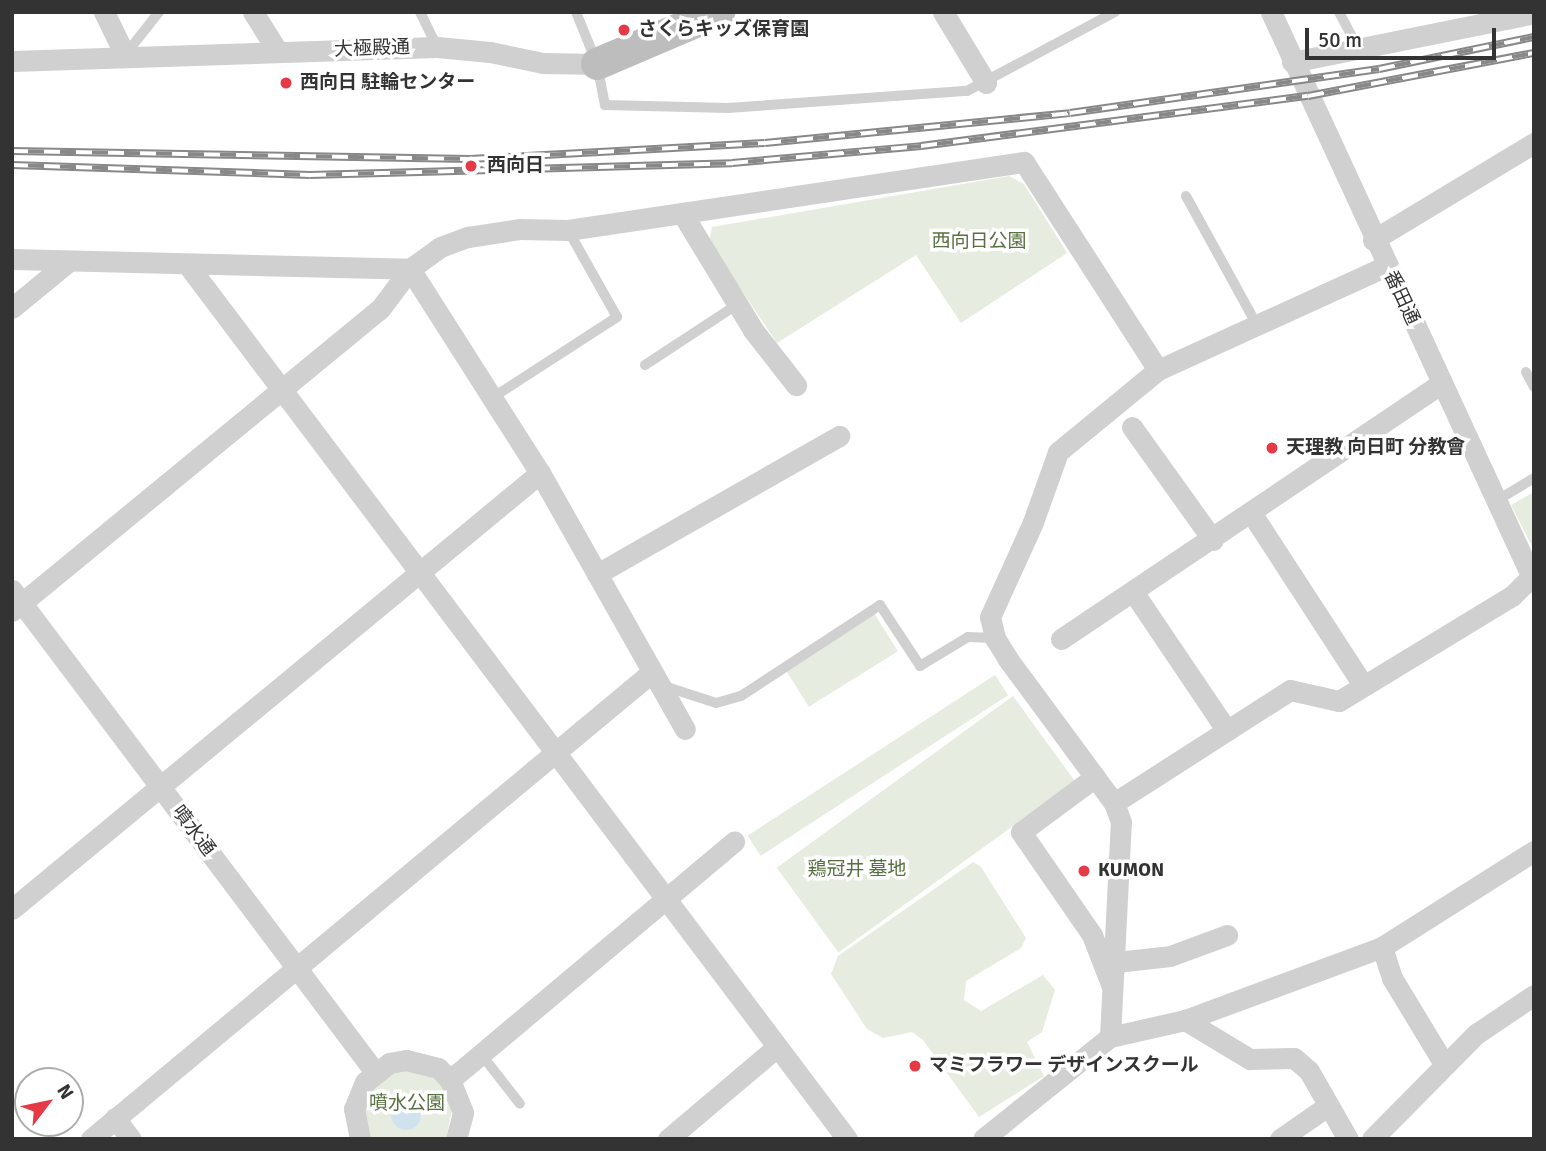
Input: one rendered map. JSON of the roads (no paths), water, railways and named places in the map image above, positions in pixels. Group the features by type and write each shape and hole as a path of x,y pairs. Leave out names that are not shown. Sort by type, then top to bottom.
{"main road":[{"name":"大極殿通","path":"597,64 719,12"}],"street":[{"path":"104,12 125,55"},
{"path":"253,12 278,52"},
{"path":"943,12 986,83"},
{"name":"番田通","path":"1271,12 1373,240 1533,577"},
{"path":"1292,62 1359,50 1479,18 1534,13"},
{"name":"大極殿通","path":"12,61 125,55 437,47 543,63 597,64"},
{"path":"1373,240 1534,142"},
{"path":"16,601 380,309 410,269 440,247 468,237 520,229 568,229 682,214 1024,162 1158,370"},
{"path":"682,214 738,304 796,385"},
{"path":"12,259 410,269"},
{"path":"12,308 69,261"},
{"path":"187,264 847,1139"},
{"path":"1110,1037 1115,995 1123,845 1114,803 995,638 990,617 1033,522 1058,452 1158,370 1386,266"},
{"path":"410,269 540,473 685,729"},
{"path":"1061,639 1213,540 1441,384"},
{"path":"1132,427 1213,540"},
{"path":"597,574 839,436"},
{"path":"12,909 419,570 540,473"},
{"path":"1252,513 1363,685"},
{"path":"1114,803 1290,690 1339,701 1512,596 1533,577"},
{"path":"1134,593 1227,731"},
{"name":"噴水通","path":"16,601 374,1072"},
{"path":"91,1139 556,751 655,678"},
{"path":"1095,777 1021,832 1092,935 1115,995"},
{"path":"450,1080 734,842"},
{"path":"984,1139 1110,1037 1185,1020 1382,947 1534,851"},
{"path":"1116,962 1170,956 1227,935"},
{"path":"1382,947 1392,978 1444,1064"},
{"path":"1372,1139 1476,1034 1534,995"},
{"path":"1185,1020 1250,1059 1294,1058 1309,1071 1326,1107 1348,1139"},
{"path":"668,1139 777,1047"},
{"path":"360,1139 354,1109 365,1082 374,1072 406,1060 438,1068 450,1080 463,1113 456,1139"},
{"path":"1280,1139 1326,1107"},
{"path":"115,1118 131,1139"}],"lane":[{"path":"125,55 159,12"},
{"path":"421,12 437,47"},
{"path":"576,12 597,64 605,105 728,108 834,103 967,91 1115,12"},
{"path":"1339,12 1359,50"},
{"path":"1186,196 1257,324"},
{"path":"492,398 617,317 568,229"},
{"path":"645,365 738,304"},
{"path":"1526,372 1534,387"},
{"path":"1496,501 1534,478"},
{"path":"655,678 716,703 741,696 880,605 920,666 968,637 995,638"},
{"path":"481,1054 520,1104"}],"water":[{"path":"406,1100 417,1104 421,1115 417,1126 406,1130 395,1126 391,1115 395,1104"}],"railway":[{"path":"12,151 470,159 765,143 1070,113 1379,69 1534,37"},
{"path":"12,165 310,175 732,163 921,146 1308,96 1534,53"}],"place":[{"name":"さくらキッズ保育園","path":"624,30"},
{"name":"西向日 駐輪センター","path":"286,83"},
{"name":"西向日","path":"471,166"},
{"name":"天理教 向日町 分教會","path":"1272,448"},
{"name":"KUMON","path":"1084,871"},
{"name":"マミフラワー デザインスクール","path":"915,1066"}],"park label":[{"name":"西向日公園","path":"979,242"},
{"name":"鶏冠井 墓地","path":"857,870"},
{"name":"噴水公園","path":"407,1104"}]}
